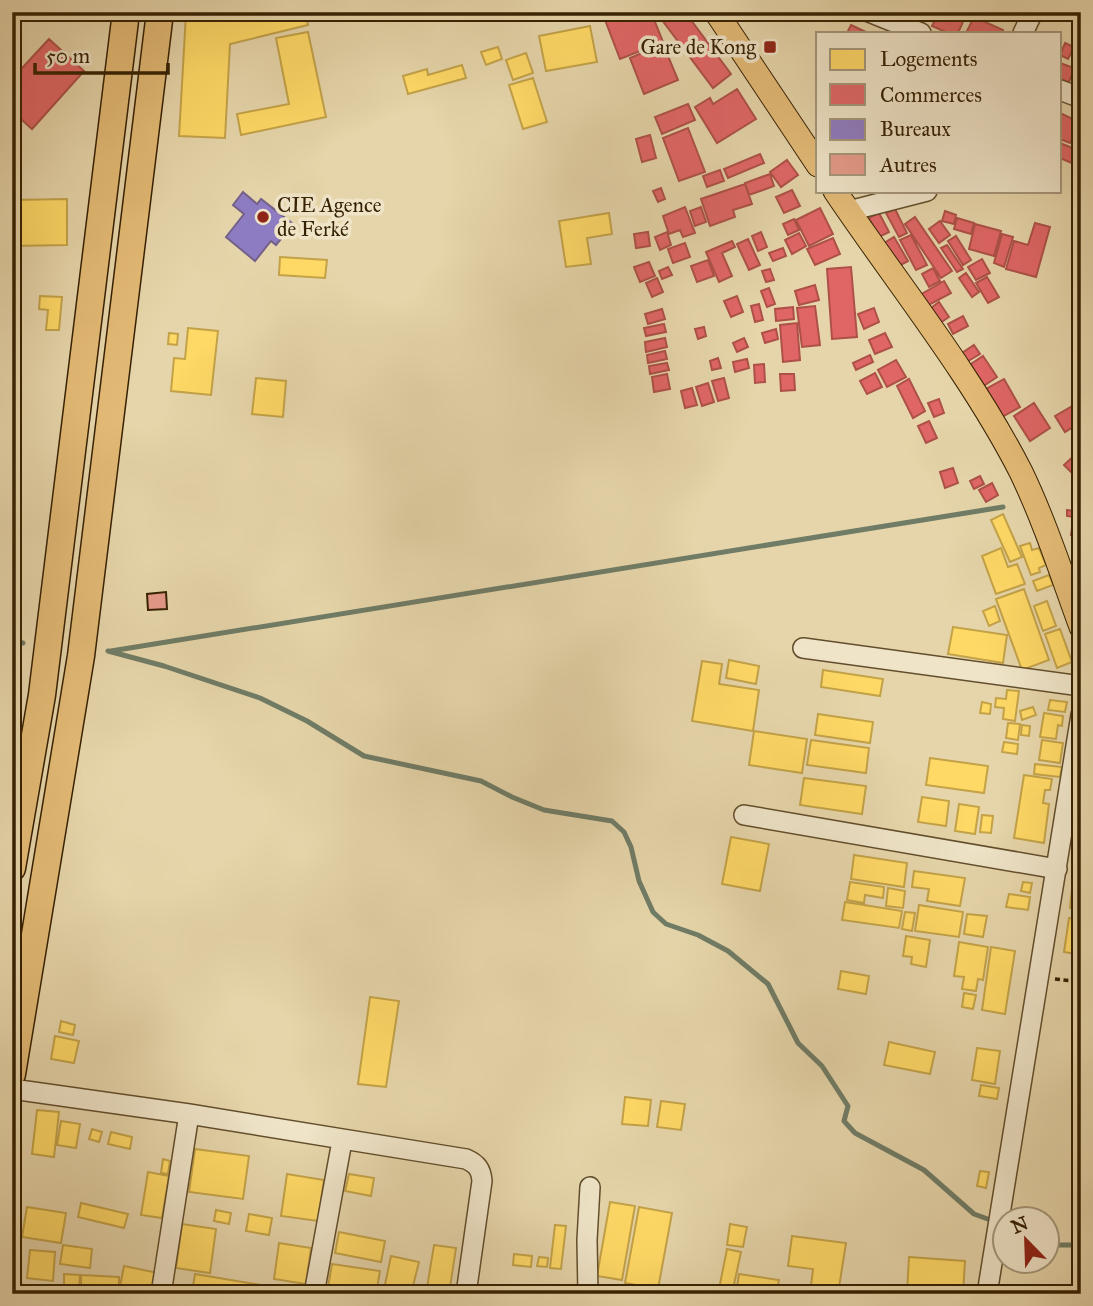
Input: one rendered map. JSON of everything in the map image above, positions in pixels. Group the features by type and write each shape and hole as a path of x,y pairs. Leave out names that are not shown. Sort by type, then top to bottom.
{"highway":[{"path":"12,868 42,695 126,12"},
{"path":"12,1074 80,656 160,12"}],"main road":[{"path":"716,12 816,162"},
{"path":"837,192 862,203 1020,471 1043,521 1081,627"}],"street":[{"path":"869,12 919,32"},
{"path":"1023,32 1033,12"},
{"path":"1062,91 1081,98"},
{"path":"862,203 922,192"},
{"path":"803,648 1081,686"},
{"path":"987,1294 1081,715"},
{"path":"744,815 1056,869"},
{"path":"12,1089 455,1156 475,1163 481,1171 482,1181 466,1294"},
{"path":"161,1294 189,1114"},
{"path":"314,1294 342,1140"},
{"path":"588,1294 590,1187"}],"path":[{"path":"1038,977 1081,982"}],"building: Logements":[{"path":"305,12 308,25 230,44 225,138 179,136 186,14"},
{"path":"590,26 597,62 546,71 539,36"},
{"path":"308,32 326,117 241,135 237,114 289,104 276,38"},
{"path":"498,47 502,59 486,65 481,52"},
{"path":"526,53 533,73 513,80 506,60"},
{"path":"462,65 466,78 408,94 403,76 427,69 428,75"},
{"path":"533,78 547,122 523,129 509,85"},
{"path":"67,199 67,245 12,246 12,200"},
{"path":"609,213 612,234 587,238 591,264 566,267 559,221"},
{"path":"280,257 327,260 325,278 279,275"},
{"path":"40,296 62,297 59,330 46,330 48,310 39,309"},
{"path":"188,328 218,331 211,395 171,391 174,358 185,359"},
{"path":"169,333 178,334 177,345 168,344"},
{"path":"256,378 286,381 283,417 252,414"},
{"path":"1003,514 1022,557 1010,562 991,520"},
{"path":"1030,543 1032,550 1039,548 1046,565 1039,568 1040,572 1031,575 1020,546"},
{"path":"1001,548 1008,567 1017,564 1025,584 996,594 982,556"},
{"path":"1049,575 1053,585 1037,591 1033,581"},
{"path":"1024,589 1049,660 1022,670 996,599"},
{"path":"1047,601 1056,626 1043,631 1034,606"},
{"path":"995,606 1000,621 989,626 983,611"},
{"path":"953,627 1007,635 1003,663 948,654"},
{"path":"1060,629 1072,662 1057,668 1045,634"},
{"path":"729,660 759,666 756,684 726,678"},
{"path":"702,661 722,664 719,684 759,690 753,731 692,721"},
{"path":"823,670 883,679 880,696 821,687"},
{"path":"1007,690 1019,691 1015,721 1003,719 1004,708 995,707 996,698 1006,699"},
{"path":"1050,700 1067,702 1065,712 1048,710"},
{"path":"982,702 991,704 990,714 980,713"},
{"path":"1033,707 1036,715 1022,720 1020,711"},
{"path":"1044,713 1063,716 1062,726 1058,725 1056,739 1040,737"},
{"path":"818,714 873,722 870,743 815,735"},
{"path":"1008,723 1020,724 1018,740 1006,738"},
{"path":"1022,725 1030,726 1029,736 1021,735"},
{"path":"754,731 807,739 802,773 749,765"},
{"path":"811,740 869,748 866,773 807,765"},
{"path":"1042,740 1063,743 1060,763 1039,760"},
{"path":"1004,742 1018,744 1017,754 1002,752"},
{"path":"930,758 988,766 984,793 926,785"},
{"path":"1035,764 1062,767 1060,777 1034,774"},
{"path":"1024,775 1052,779 1050,790 1045,790 1043,803 1049,804 1044,843 1014,838"},
{"path":"804,778 866,786 862,814 800,805"},
{"path":"922,797 949,801 946,826 918,822"},
{"path":"959,804 979,807 975,834 955,831"},
{"path":"982,815 993,816 991,833 980,832"},
{"path":"731,837 769,844 760,891 722,884"},
{"path":"854,855 907,863 904,887 851,879"},
{"path":"914,871 965,878 960,906 927,901 929,889 912,887"},
{"path":"850,882 884,887 883,898 865,895 864,903 847,900"},
{"path":"1023,882 1032,883 1030,893 1021,891"},
{"path":"888,888 905,891 903,908 886,906"},
{"path":"1072,889 1081,891 1081,910 1070,908"},
{"path":"1009,894 1030,897 1028,910 1006,907"},
{"path":"845,902 902,911 899,928 842,920"},
{"path":"919,905 963,912 959,937 915,931"},
{"path":"905,912 915,913 912,931 902,929"},
{"path":"967,914 987,916 983,937 964,934"},
{"path":"1069,918 1081,920 1076,954 1064,952"},
{"path":"906,936 930,940 926,967 911,964 912,957 903,956"},
{"path":"959,942 988,947 983,980 978,979 976,991 962,989 964,977 954,976"},
{"path":"991,947 1015,951 1005,1014 982,1010"},
{"path":"841,971 869,976 866,994 838,989"},
{"path":"964,993 976,995 973,1009 962,1007"},
{"path":"370,997 399,1001 386,1087 358,1084"},
{"path":"61,1021 75,1025 73,1035 59,1032"},
{"path":"55,1036 79,1041 74,1063 51,1059"},
{"path":"889,1042 935,1052 930,1074 884,1065"},
{"path":"977,1048 1000,1051 995,1084 972,1080"},
{"path":"981,1085 999,1088 997,1099 979,1096"},
{"path":"625,1097 651,1100 648,1126 622,1124"},
{"path":"661,1101 685,1104 681,1130 657,1127"},
{"path":"37,1110 59,1112 54,1157 32,1154"},
{"path":"61,1121 80,1124 76,1148 57,1145"},
{"path":"92,1129 102,1132 99,1142 89,1139"},
{"path":"111,1132 132,1137 130,1149 108,1144"},
{"path":"195,1149 249,1156 243,1199 189,1192"},
{"path":"163,1159 170,1161 168,1174 161,1173"},
{"path":"980,1171 989,1172 986,1188 977,1186"},
{"path":"148,1172 169,1176 162,1218 141,1215"},
{"path":"287,1174 324,1180 318,1221 281,1216"},
{"path":"349,1174 374,1178 371,1196 345,1191"},
{"path":"610,1202 635,1206 622,1280 597,1276"},
{"path":"81,1203 128,1214 124,1228 78,1217"},
{"path":"27,1207 66,1213 61,1243 22,1237"},
{"path":"639,1207 672,1213 658,1289 625,1283"},
{"path":"216,1210 231,1213 229,1224 214,1221"},
{"path":"249,1214 272,1218 269,1235 246,1231"},
{"path":"182,1224 216,1229 210,1273 176,1268"},
{"path":"730,1224 747,1227 743,1247 727,1245"},
{"path":"555,1225 566,1226 561,1269 550,1268"},
{"path":"339,1232 385,1241 381,1262 335,1253"},
{"path":"792,1236 846,1243 838,1294 810,1294 813,1269 788,1266"},
{"path":"279,1243 311,1248 306,1284 274,1279"},
{"path":"63,1245 92,1249 90,1268 60,1264"},
{"path":"434,1245 456,1248 449,1294 426,1294"},
{"path":"727,1249 741,1252 732,1294 718,1294"},
{"path":"30,1250 55,1252 53,1281 27,1278"},
{"path":"514,1254 532,1256 531,1267 513,1265"},
{"path":"391,1256 419,1262 411,1294 383,1294"},
{"path":"539,1257 548,1258 547,1267 537,1266"},
{"path":"909,1257 965,1261 963,1294 907,1294"},
{"path":"332,1264 380,1271 376,1294 327,1293"},
{"path":"124,1266 158,1273 153,1294 119,1291"},
{"path":"64,1274 80,1275 79,1288 64,1288"},
{"path":"195,1274 267,1286 266,1294 192,1292"},
{"path":"739,1274 779,1280 776,1294 736,1294"},
{"path":"81,1275 119,1277 119,1289 81,1287"},
{"path":"12,1280 22,1284 18,1294 12,1294"},
{"path":"31,1285 48,1289 47,1294 29,1294"}],"building: Commerces":[{"path":"602,12 651,12 663,42 620,59"},
{"path":"656,12 685,12 731,74 713,88"},
{"path":"958,12 966,15 958,32 946,32 932,26 938,14 954,21"},
{"path":"974,17 1003,30 1002,32 966,32"},
{"path":"851,25 866,32 848,32"},
{"path":"49,39 84,71 32,129 12,111 12,79"},
{"path":"1065,43 1074,47 1068,59 1062,56"},
{"path":"663,44 678,80 644,94 630,58"},
{"path":"1062,64 1074,68 1069,82 1062,80"},
{"path":"737,89 756,119 717,143 695,107 710,98 713,104"},
{"path":"688,104 695,120 662,134 655,117"},
{"path":"1062,114 1079,122 1070,143 1062,140"},
{"path":"688,128 705,172 679,181 663,138"},
{"path":"650,135 656,158 642,162 636,139"},
{"path":"1062,144 1080,151 1074,164 1062,159"},
{"path":"760,154 764,163 728,178 724,169"},
{"path":"787,160 798,175 781,187 770,172"},
{"path":"720,170 724,181 707,187 703,176"},
{"path":"770,174 774,186 749,195 745,183"},
{"path":"745,184 752,204 733,210 735,217 710,226 701,199"},
{"path":"661,188 665,199 658,202 653,191"},
{"path":"792,190 800,206 784,213 776,197"},
{"path":"685,207 695,233 683,237 680,230 669,234 663,216"},
{"path":"701,207 706,222 695,226 690,211"},
{"path":"820,208 833,234 809,246 796,220"},
{"path":"895,209 907,233 899,237 886,213"},
{"path":"945,211 956,215 954,224 942,221"},
{"path":"879,213 889,232 879,237 869,218"},
{"path":"915,217 952,271 941,278 905,224"},
{"path":"957,218 974,223 971,234 954,229"},
{"path":"794,219 799,230 788,235 783,224"},
{"path":"940,221 950,235 939,243 929,229"},
{"path":"1035,223 1050,227 1036,277 1006,269 1014,241 1028,245"},
{"path":"975,224 1001,231 994,256 969,249"},
{"path":"648,232 650,246 636,248 634,234"},
{"path":"667,232 671,245 660,250 655,237"},
{"path":"761,232 767,247 758,251 752,236"},
{"path":"799,233 806,246 792,254 785,240"},
{"path":"1002,234 1013,237 1004,267 994,263"},
{"path":"911,235 927,265 916,270 900,240"},
{"path":"956,236 971,260 963,265 948,241"},
{"path":"894,237 908,261 897,267 884,243"},
{"path":"833,238 840,254 815,265 807,249"},
{"path":"748,239 760,265 749,270 737,244"},
{"path":"732,241 735,247 722,253 732,276 719,282 706,252"},
{"path":"685,243 690,257 673,263 668,249"},
{"path":"947,245 963,269 957,272 941,248"},
{"path":"783,248 786,256 773,261 769,253"},
{"path":"982,259 990,273 976,280 968,267"},
{"path":"708,260 714,276 697,282 691,266"},
{"path":"649,262 655,276 640,282 634,267"},
{"path":"668,267 672,275 662,279 659,271"},
{"path":"851,267 857,337 832,339 827,269"},
{"path":"933,268 940,281 929,287 922,274"},
{"path":"770,269 774,280 766,282 762,271"},
{"path":"966,273 979,292 972,297 959,278"},
{"path":"987,277 999,297 988,303 976,283"},
{"path":"657,278 663,292 652,297 646,283"},
{"path":"944,281 951,293 925,307 918,296"},
{"path":"815,285 819,300 799,305 795,291"},
{"path":"769,288 775,304 767,307 761,291"},
{"path":"737,296 743,312 731,317 724,301"},
{"path":"939,302 949,317 937,325 927,311"},
{"path":"759,304 763,320 755,322 751,306"},
{"path":"815,306 820,345 802,347 797,308"},
{"path":"793,307 794,319 776,321 775,309"},
{"path":"874,308 879,322 864,329 858,314"},
{"path":"662,309 665,319 648,324 645,314"},
{"path":"963,316 968,326 953,334 948,324"},
{"path":"797,323 800,360 783,362 780,325"},
{"path":"664,324 666,332 646,336 644,328"},
{"path":"704,327 706,336 698,339 695,329"},
{"path":"776,329 778,339 765,343 762,333"},
{"path":"885,333 892,347 875,354 869,340"},
{"path":"665,338 667,347 646,352 645,342"},
{"path":"744,338 748,347 737,352 733,343"},
{"path":"974,345 980,354 965,363 959,355"},
{"path":"665,351 667,359 648,363 647,355"},
{"path":"870,355 873,362 856,370 853,363"},
{"path":"983,356 997,377 982,387 968,366"},
{"path":"718,358 721,368 712,370 710,361"},
{"path":"747,359 749,368 735,372 733,362"},
{"path":"896,360 906,377 887,387 878,370"},
{"path":"667,363 669,370 650,374 649,366"},
{"path":"764,364 765,382 755,383 754,365"},
{"path":"875,373 882,387 867,394 860,381"},
{"path":"667,374 670,389 654,392 652,377"},
{"path":"780,374 794,374 795,390 781,391"},
{"path":"724,378 729,398 718,401 712,381"},
{"path":"909,379 925,411 913,418 897,386"},
{"path":"1004,379 1020,407 1002,417 986,389"},
{"path":"708,383 714,402 702,406 696,387"},
{"path":"692,388 697,405 685,408 681,391"},
{"path":"939,399 944,413 934,417 928,403"},
{"path":"1081,401 1081,422 1065,432 1055,416"},
{"path":"1034,403 1050,428 1030,441 1014,416"},
{"path":"929,421 937,438 926,443 918,426"},
{"path":"1075,455 1081,461 1081,471 1075,476 1064,465"},
{"path":"953,468 958,483 945,488 940,472"},
{"path":"980,476 984,484 974,489 970,481"},
{"path":"992,483 998,495 986,502 979,490"},
{"path":"1067,510 1081,512 1081,518 1067,516"},
{"path":"1073,521 1081,522 1081,549 1076,549 1077,536 1071,535"}],"building: Bureaux":[{"path":"243,192 257,204 261,199 293,224 276,245 271,241 255,261 226,237 244,214 233,205"}],"building: Autres":[{"path":"166,592 167,609 148,610 147,594"}],"waterway":[{"path":"111,651 1003,507"},
{"path":"12,641 23,643"},
{"path":"108,651 164,666 260,698 307,721 364,756 481,781 544,810 612,821 624,832 631,847 639,881 653,912 666,924 698,935 728,951 768,984 798,1043 822,1066 848,1106 844,1121 855,1133 924,1170 974,1214 992,1221"},
{"path":"1062,1245 1081,1245"}],"place":[{"name":"Gare de Kong","path":"770,47"},
{"name":"CIE Agence de Ferké","path":"263,217"}]}
